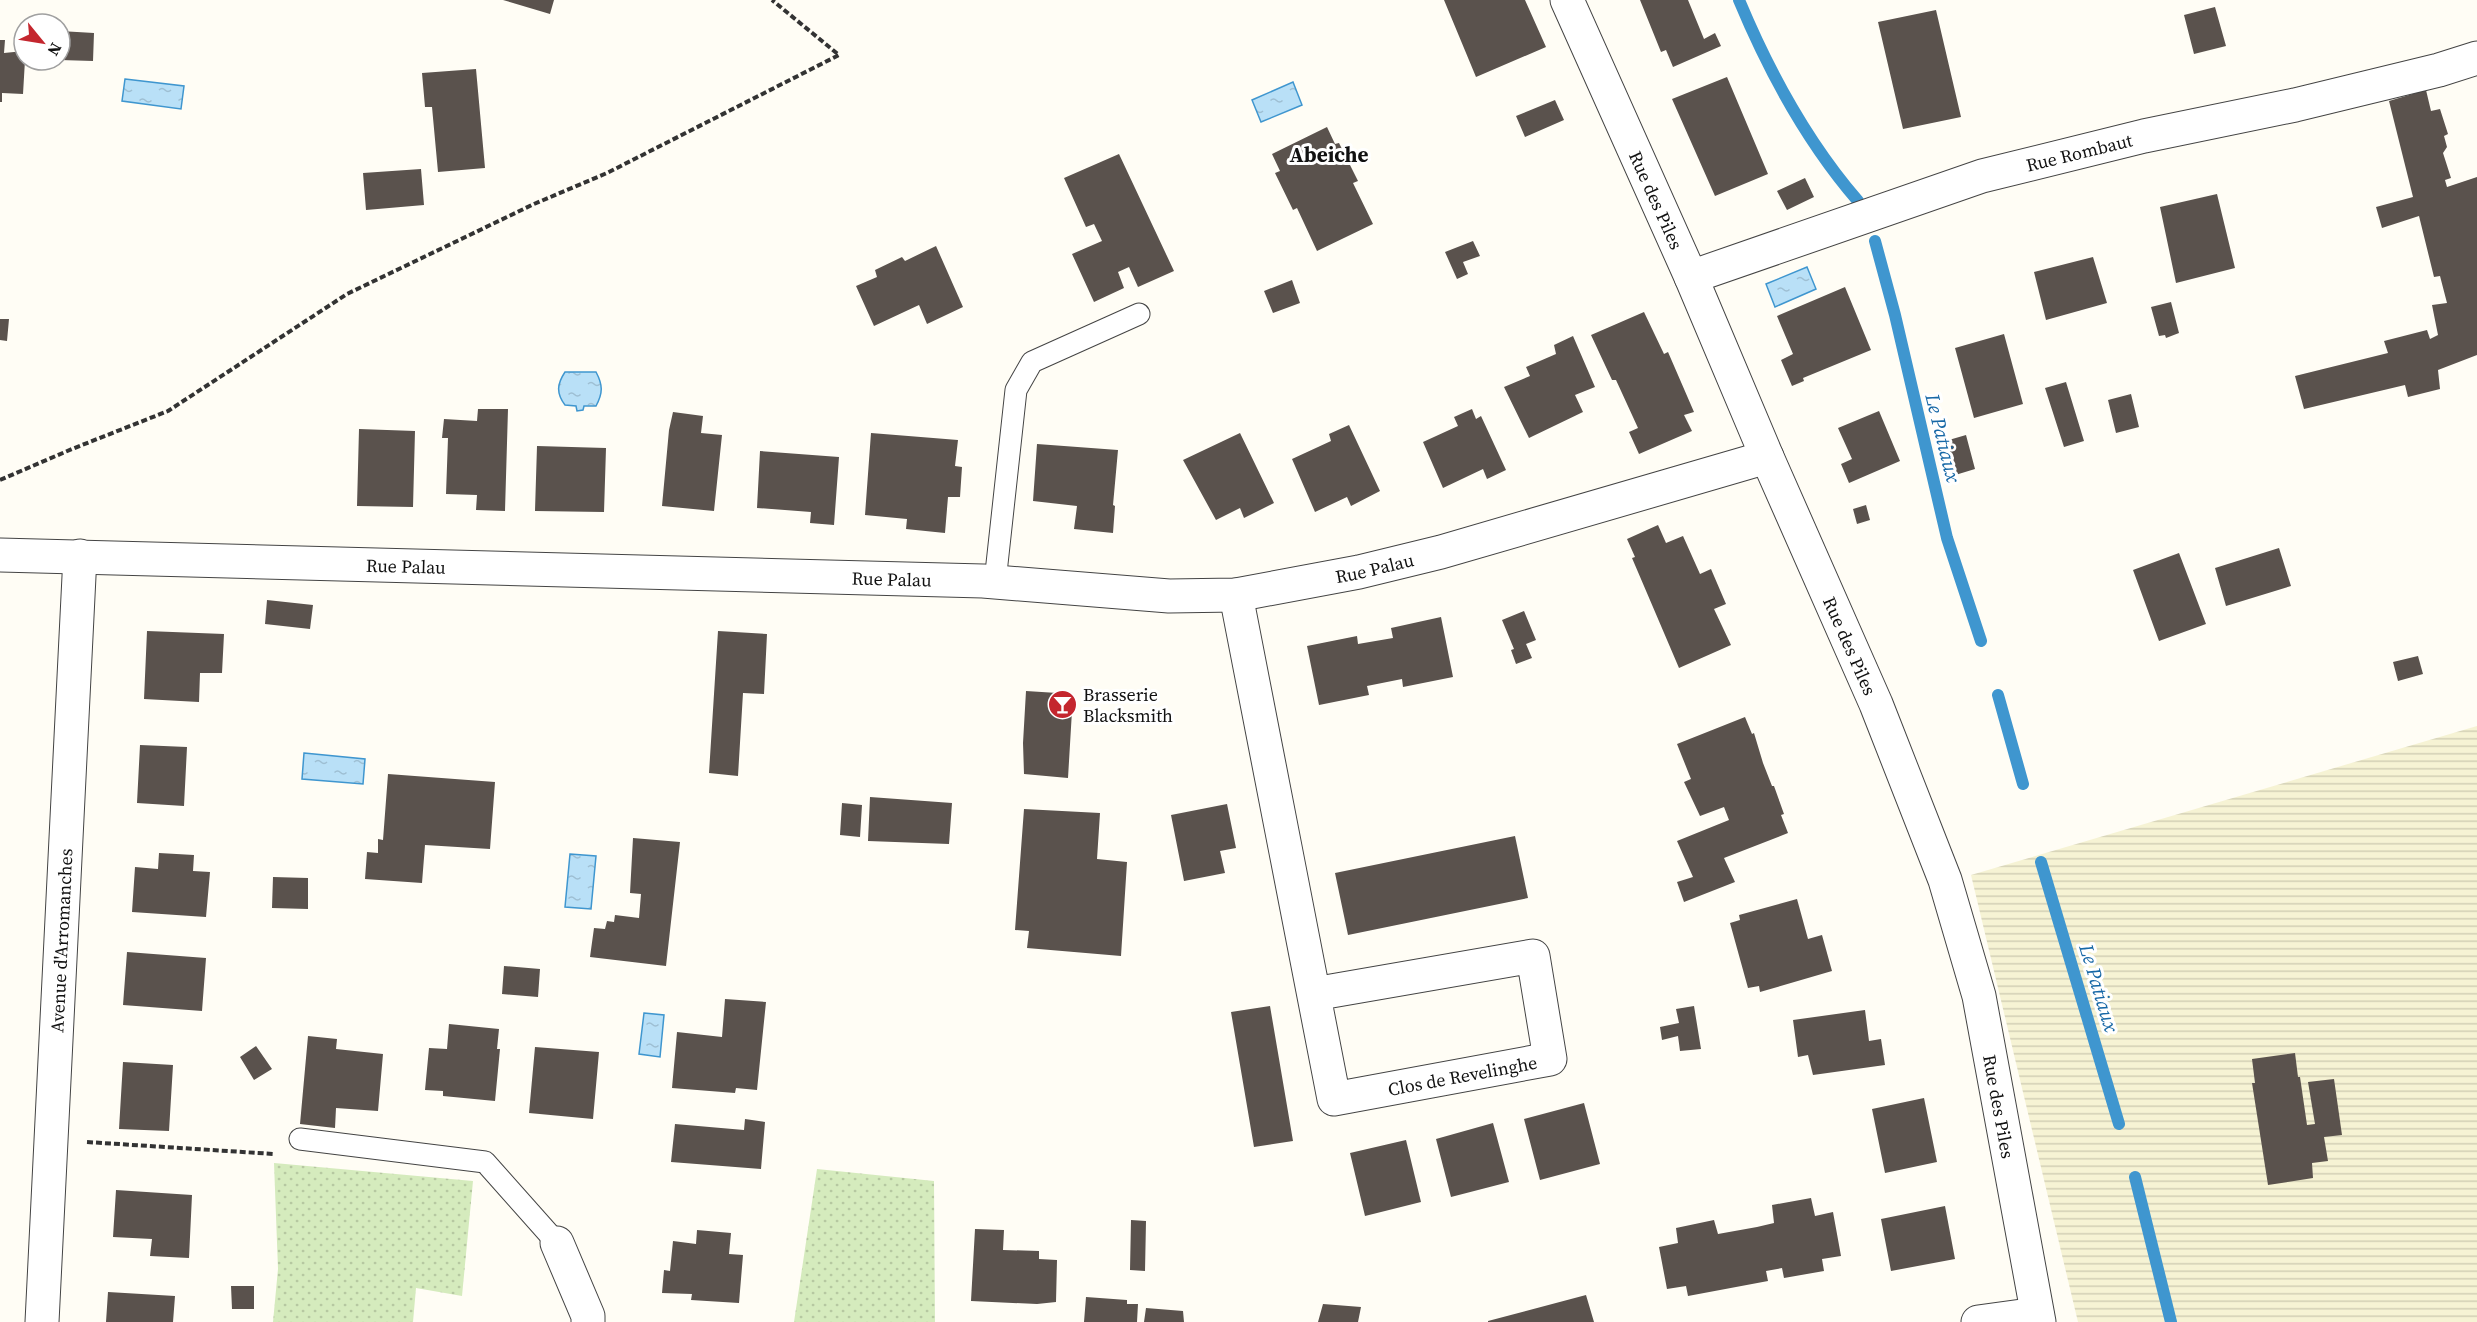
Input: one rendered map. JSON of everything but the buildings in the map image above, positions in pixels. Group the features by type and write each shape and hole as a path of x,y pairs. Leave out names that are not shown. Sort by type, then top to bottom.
{"street":[{"name":"Rue des Piles","path":"1567,0 1691,277 1767,457 1876,704 1946,880 1979,996 2038,1318"},
{"name":"Rue Rombaut","path":"1691,277 1982,176 2144,136 2295,105 2439,70 2477,58"},
{"name":"Rue Palau","path":"0,555 995,582 1169,596 1236,595 1359,572 1441,552 1767,457"},
{"name":"Avenue d'Arromanches","path":"42,1322 80,556"},
{"name":"Clos de Revelinghe","path":"1236,595 1334,1099 1550,1059 1533,956 1314,994"},
{"path":"557,1243 588,1316 588,1322"},
{"path":"1977,1322 2038,1318"}],"lane":[{"path":"995,582 1016,390 1032,362 1139,314"},
{"path":"300,1139 484,1162 557,1243"}],"path":[{"path":"0,480 168,411 347,294 534,204 607,173 839,55 772,0"},
{"path":"51,1140 276,1154 300,1139"}],"shaded area":[{"path":"2477,726 2477,1322 2078,1322 1971,875"}],"green space":[{"path":"274,1163 473,1181 462,1296 416,1288 413,1322 273,1322 278,1269"},
{"path":"817,1169 934,1181 935,1322 794,1322"}],"water":[{"path":"125,79 184,86 181,109 122,101"},
{"path":"1293,82 1302,105 1261,122 1252,100"},
{"path":"1807,267 1816,289 1775,307 1766,284"},
{"path":"565,372 596,372 601,389 596,406 584,406 583,410 577,411 576,406 565,405 559,388"},
{"path":"304,753 365,759 363,784 302,779"},
{"path":"570,854 596,856 591,909 565,907"},
{"path":"644,1013 664,1015 660,1057 639,1054"}],"waterway":[{"name":"Le Patiaux","path":"1739,0 1790,105 1805,130 1858,201"},
{"name":"Le Patiaux","path":"1875,241 1895,315 1947,538 1981,641"},
{"name":"Le Patiaux","path":"1998,695 2023,784"},
{"name":"Le Patiaux","path":"2041,862 2119,1124"},
{"name":"Le Patiaux","path":"2135,1177 2171,1322"}],"place":[{"name":"Brasserie Blacksmith","path":"1062,704"}],"district":[{"name":"Abeiche","path":"1329,154"}]}
